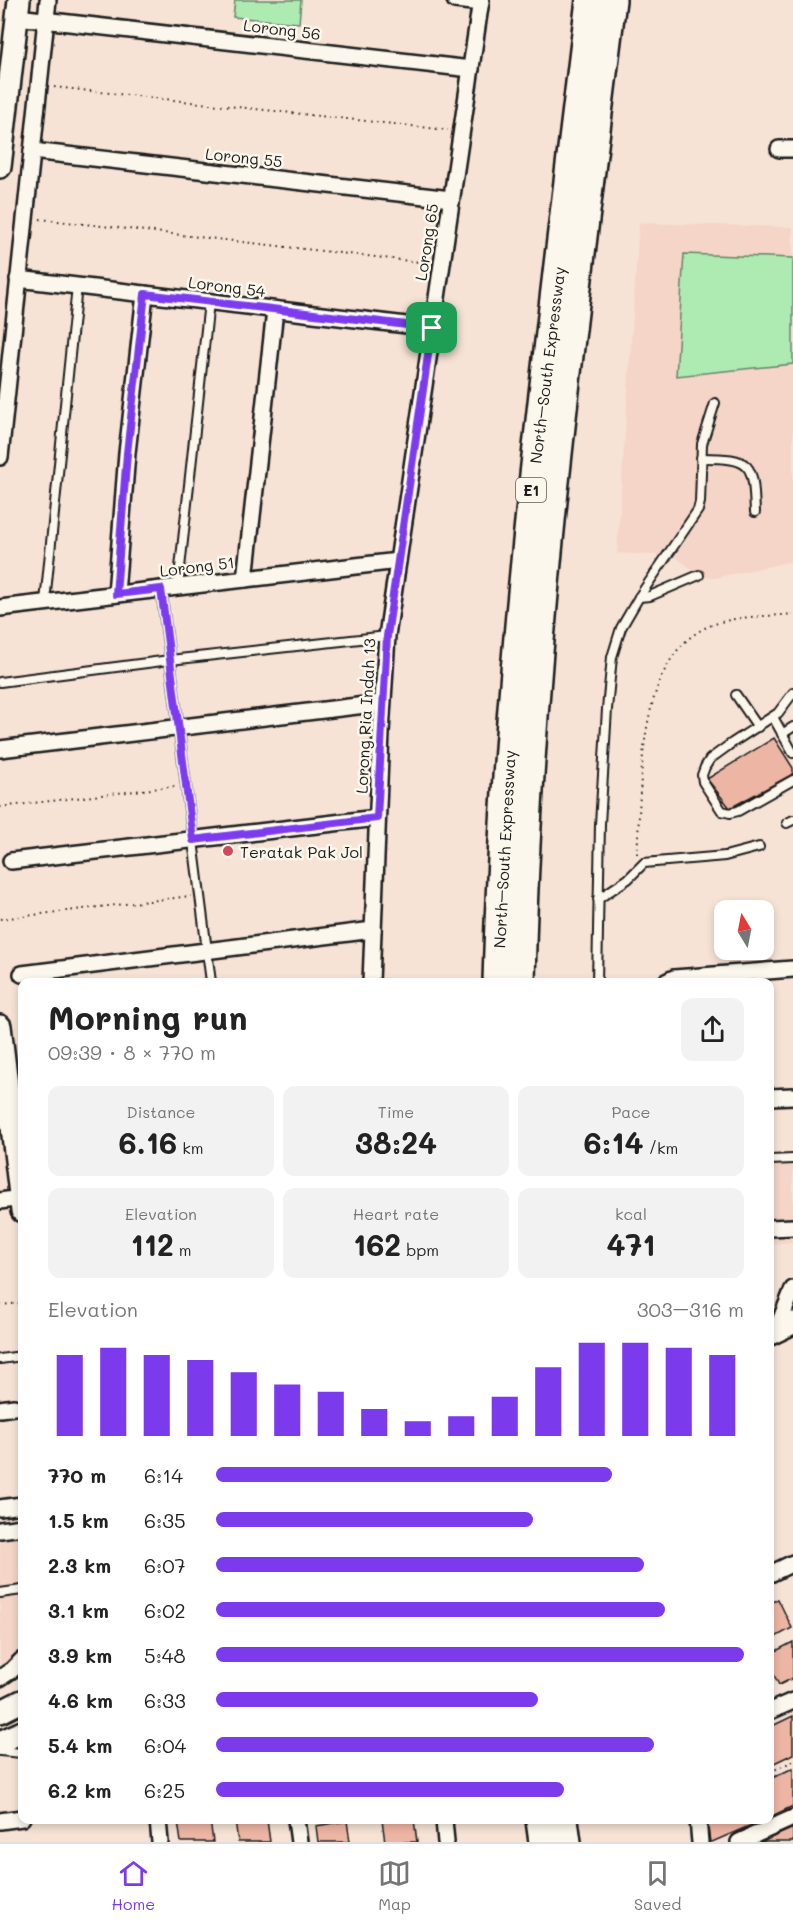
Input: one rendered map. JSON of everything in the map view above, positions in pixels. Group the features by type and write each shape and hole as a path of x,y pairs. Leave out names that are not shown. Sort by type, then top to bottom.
{"highway":[{"name":"North–South Expressway","path":"497,978 504,815 527,530 590,0"},
{"name":"North–South Expressway","path":"521,978 527,828 537,673 576,298 612,0"},
{"path":"541,1824 543,1842"},
{"path":"565,1824 567,1842"}],"street":[{"path":"0,457 48,0"},
{"path":"456,0 481,1"},
{"name":"Lorong 65","path":"398,561 481,1"},
{"path":"0,167 18,8"},
{"name":"Lorong 56","path":"18,8 46,20 471,69"},
{"name":"Lorong 55","path":"32,151 451,199"},
{"name":"Lorong 54","path":"18,279 432,328"},
{"path":"116,594 127,453 145,294"},
{"path":"245,579 275,310"},
{"name":"Lorong 51","path":"0,608 398,561"},
{"name":"Lorong Ria Indah 13","path":"371,978 382,703 387,636 398,561"},
{"path":"0,749 382,703"},
{"path":"11,861 377,818"},
{"path":"22,974 373,930"},
{"path":"674,978 793,969"},
{"path":"0,1026 18,1166"},
{"path":"774,1096 793,1096"},
{"path":"0,1201 18,1203"},
{"path":"774,1228 793,1227"},
{"path":"779,1329 793,1289"},
{"path":"0,1508 18,1506"},
{"path":"0,1530 18,1528"},
{"path":"774,1572 793,1563"},
{"path":"0,1678 18,1664"},
{"path":"774,1709 793,1701"},
{"path":"0,1712 18,1703"},
{"path":"0,1742 18,1734"},
{"path":"739,1842 793,1818"},
{"path":"0,1821 18,1819"},
{"path":"158,1824 160,1842"},
{"path":"297,1824 299,1842"},
{"path":"444,1824 446,1842"},
{"path":"698,1824 700,1842"}],"lane":[{"path":"45,602 77,286"},
{"path":"178,586 209,302"},
{"path":"597,978 600,824 610,671 621,628 639,597 698,510 703,436 715,403"},
{"path":"701,459 729,459 745,464 752,472 754,480 755,512"},
{"path":"639,597 650,596 699,575"},
{"path":"161,589 210,978"},
{"path":"0,682 387,636"},
{"path":"793,693 778,713 710,759 702,775 703,782 722,811 730,813 738,811 793,780"},
{"path":"736,695 758,727"},
{"path":"772,717 793,753"},
{"path":"782,734 793,727"},
{"path":"598,898 628,879 644,863 725,856 759,847"},
{"path":"774,1160 793,1159"},
{"path":"0,1359 18,1357"},
{"path":"0,1593 18,1591"},
{"path":"0,1751 18,1753"}],"path":[{"path":"39,85 462,132"},
{"path":"25,217 441,264"},
{"path":"637,869 645,731 657,685 673,657 695,634 708,626 742,617 793,614"},
{"path":"0,807 186,785"},
{"path":"0,919 200,895"},
{"path":"0,1305 18,1303"},
{"path":"774,1770 793,1761"}],"shaded area":[{"path":"639,223 793,227 793,561 715,578 704,577 673,556 617,553"},
{"path":"793,1160 793,1242 774,1244 774,1161"},
{"path":"18,1519 18,1675 0,1677 0,1521"}],"green space":[{"path":"235,0 301,0 299,23 233,17"},
{"path":"684,254 793,258 793,364 676,376"}],"building":[{"path":"774,738 793,768 793,774 730,808 707,779"},
{"path":"778,1599 792,1628 774,1638 774,1601"},
{"path":"793,1642 793,1678 779,1685 774,1675 774,1652"},
{"path":"793,1716 793,1754 774,1763 774,1725"},
{"path":"793,1768 793,1806 774,1815 774,1777"},
{"path":"178,1824 211,1824 213,1842 181,1842"},
{"path":"236,1824 268,1824 270,1842 238,1842"},
{"path":"347,1824 350,1842 318,1842 316,1826"},
{"path":"383,1824 415,1824 417,1842 385,1842"},
{"path":"708,1824 754,1824 712,1842 710,1842"},
{"path":"793,1828 793,1842 761,1842"}],"place":[{"name":"Teratak Pak Jol","path":"228,851"}],"route":[{"path":"145,294 432,328 387,636 377,818 193,840 161,589 116,594 127,453 145,294"}]}
